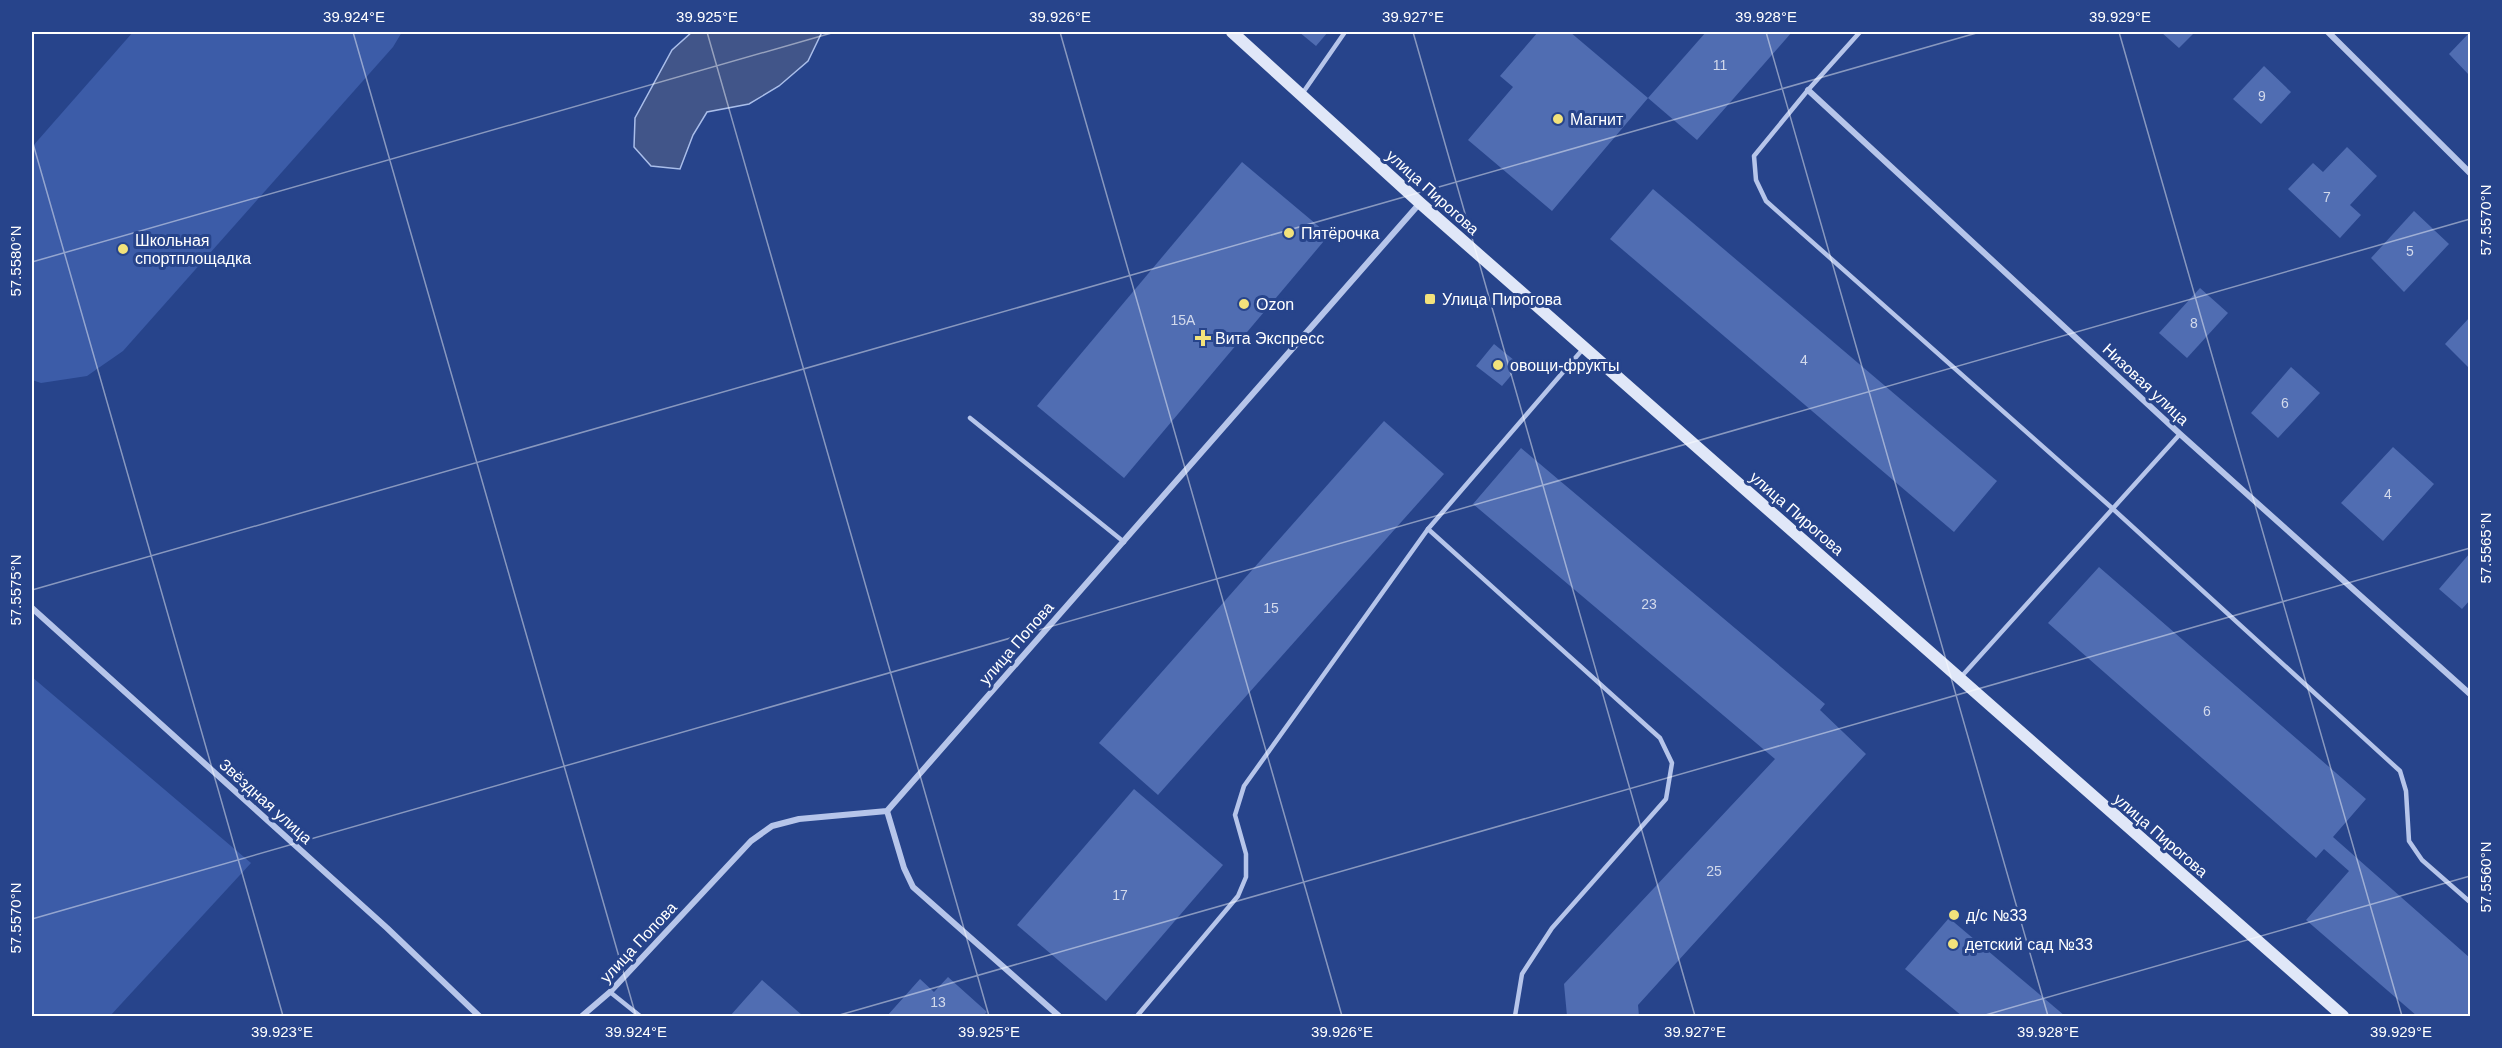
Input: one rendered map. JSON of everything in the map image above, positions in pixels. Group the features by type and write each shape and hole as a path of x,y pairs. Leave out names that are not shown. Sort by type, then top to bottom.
{"street":[{"name":"улица Пирогова","path":"1232,32 1420,203 2343,1017"},
{"path":"2328,32 2470,173"},
{"name":"Низовая улица","path":"1808,90 2180,434 2470,694"},
{"name":"улица Попова","path":"582,1017 610,992 751,841 772,826 799,819 887,811 1420,203"},
{"name":"Звёздная улица","path":"32,608 378,920 479,1017"},
{"path":"887,811 904,868 913,887 1059,1017"}],"lane":[{"path":"1302,95 1345,32"},
{"path":"1860,32 1808,90 1754,156 1756,180 1766,201 2112,508 2400,771 2406,791 2409,841 2422,860 2470,902"},
{"path":"1137,1017 1238,896 1246,877 1246,854 1235,815 1244,786 1428,529 1584,348"},
{"path":"970,418 1124,542"},
{"path":"1959,679 2180,434"},
{"path":"1428,529 1660,738 1672,763 1666,799 1552,928 1522,974 1515,1017"},
{"path":"610,992 640,1017"}],"shaded area":[{"name":"Школьная спортплощадка","path":"133,32 402,32 393,47 123,351 87,376 41,383 32,380 32,147"},
{"path":"692,32 822,32 808,61 779,86 749,104 707,112 693,135 680,169 651,166 634,147 635,118 672,50"},
{"path":"32,677 251,863 110,1016 32,1016"}],"building":[{"path":"1299,32 1328,32 1316,46"},
{"name":"Магнит","path":"1538,32 1570,32 1648,98 1552,211 1468,140 1513,87 1500,76"},
{"path":"1706,32 1792,32 1697,140 1648,98"},
{"path":"2161,32 2195,32 2179,48"},
{"path":"2470,32 2470,76 2449,54"},
{"path":"2264,66 2291,92 2261,124 2233,99"},
{"path":"2347,147 2377,176 2350,205 2361,215 2340,238 2288,189 2313,163 2323,172"},
{"path":"1242,162 1329,235 1124,478 1037,406"},
{"path":"1653,189 1997,481 1954,532 1610,239"},
{"path":"2414,211 2449,244 2404,292 2371,258"},
{"path":"2200,288 2228,313 2187,358 2159,333"},
{"path":"2470,317 2470,369 2445,344"},
{"name":"овощи-фрукты","path":"1494,344 1520,365 1502,386 1476,366"},
{"path":"2291,367 2320,393 2278,438 2251,413"},
{"path":"1384,421 1444,474 1158,795 1099,743"},
{"path":"2393,447 2434,484 2383,541 2341,503"},
{"path":"1521,448 1825,704 1820,710 1866,754 1638,1005 1639,1016 1567,1016 1564,984 1775,759 1473,504"},
{"path":"2470,553 2470,600 2462,609 2439,589"},
{"path":"2099,567 2366,799 2333,837 2470,958 2470,1016 2417,1016 2306,920 2349,871 2324,849 2316,858 2048,623"},
{"path":"1134,789 1223,865 1106,1001 1017,925"},
{"name":"детский сад №33","path":"1949,918 2065,1016 1962,1016 1905,969"},
{"path":"948,977 987,1012 983,1016 887,1016 920,979 934,992"},
{"path":"762,980 803,1016 730,1016"}],"place":[{"name":"Магнит","path":"1558,119"},
{"name":"Пятёрочка","path":"1289,233"},
{"name":"Школьная спортплощадка","path":"123,249"},
{"name":"Улица Пирогова","path":"1430,299"},
{"name":"Ozon","path":"1244,304"},
{"name":"Вита Экспресс","path":"1203,338"},
{"name":"овощи-фрукты","path":"1498,365"},
{"name":"д/с №33","path":"1954,915"},
{"name":"детский сад №33","path":"1953,944"}]}
